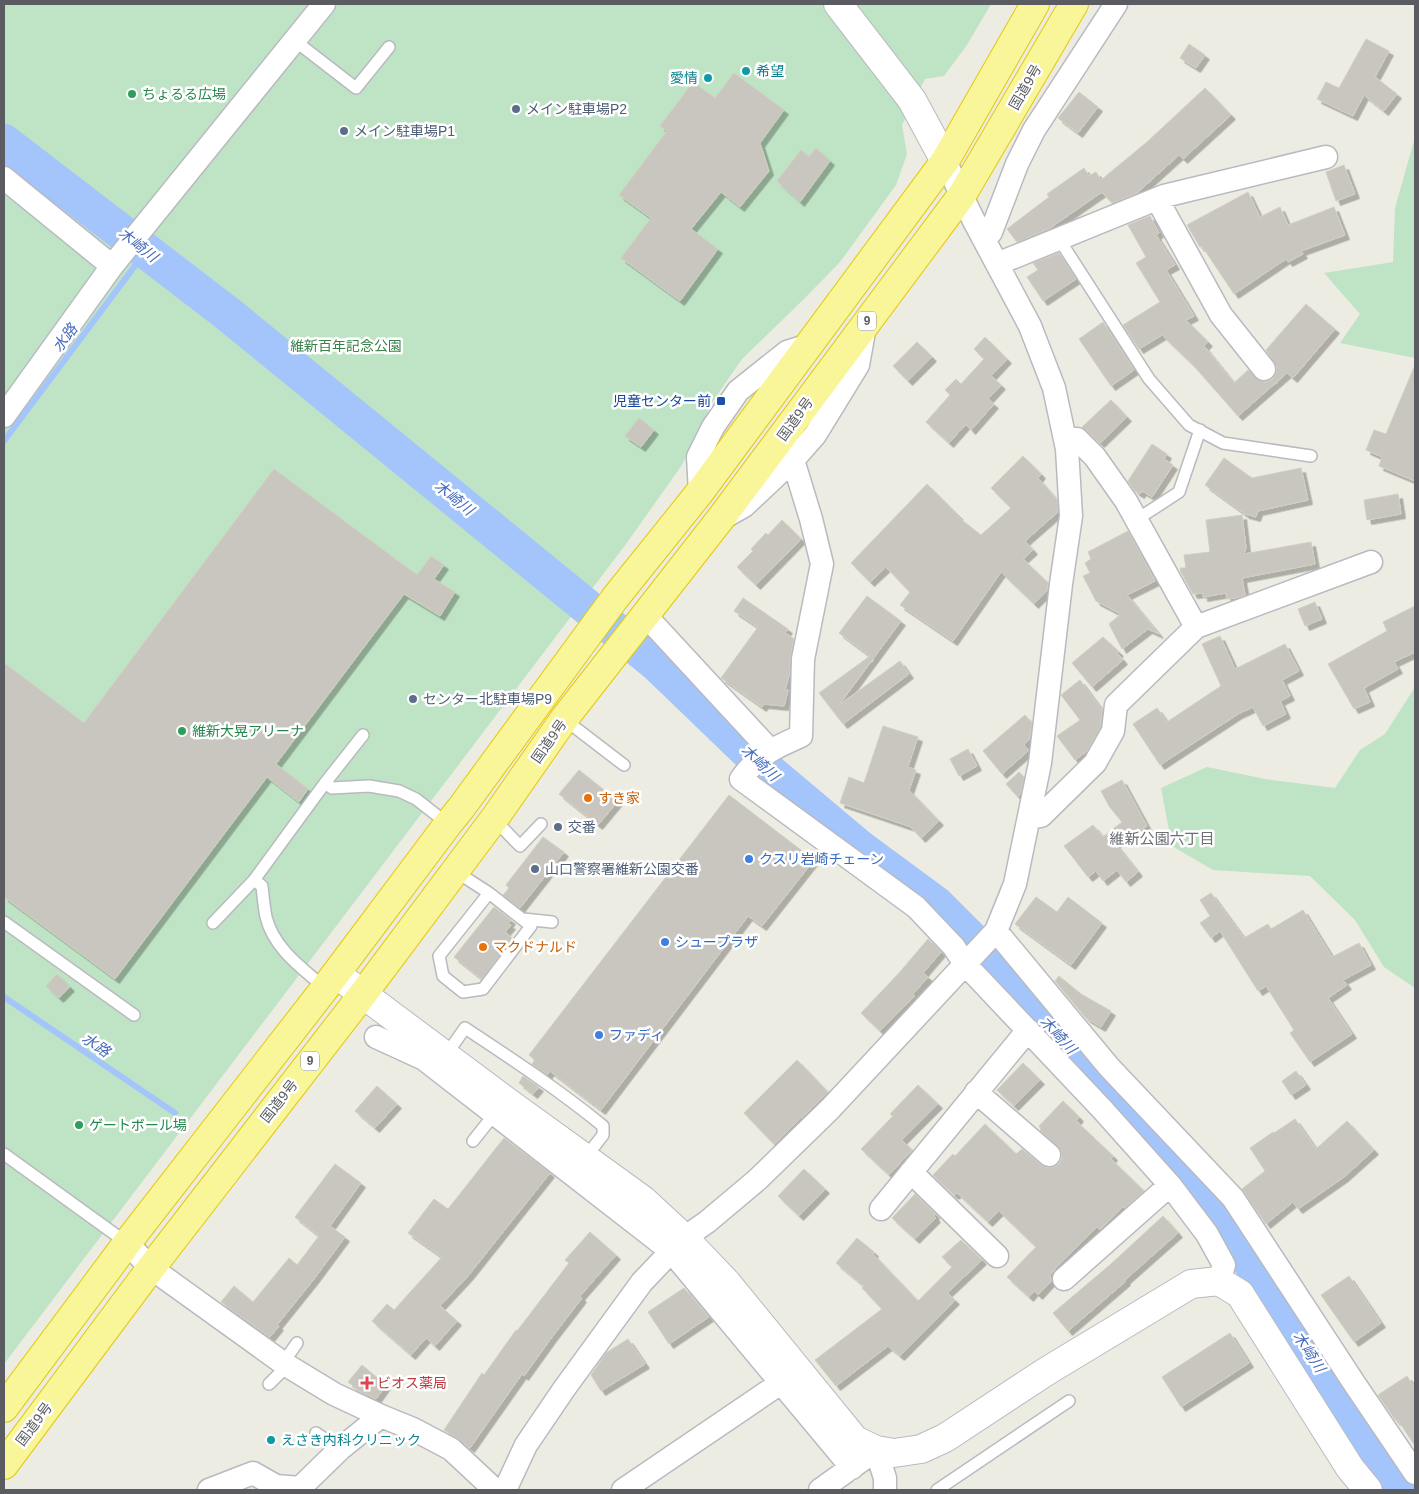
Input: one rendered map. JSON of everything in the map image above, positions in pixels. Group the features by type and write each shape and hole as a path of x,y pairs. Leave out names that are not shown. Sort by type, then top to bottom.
{"highway":[{"name":"9","path":"4,1408 127,1243 461,808 615,598 700,492 945,161 1035,4"},
{"name":"国道9号","path":"4,1465 151,1268 363,994 494,819 564,719 722,518 962,195 1074,4"}],"street":[{"path":"4,416 112,266 324,4"},
{"path":"505,1490 526,1445 564,1389 642,1282 678,1244 757,1180 830,1109 996,931 1015,884 1040,763 1071,516 1065,439 1054,388 1030,326 973,219 945,161 912,100 838,4"},
{"path":"985,239 991,232 1017,164 1034,130 1116,4"},
{"path":"997,264 1157,199 1326,157"},
{"path":"4,178 112,266"},
{"path":"1157,199 1221,315 1264,369"},
{"path":"722,518 744,506 793,460 815,435 858,365 866,323"},
{"path":"1065,439 1077,439 1095,457 1126,501 1196,627"},
{"path":"793,460 822,564 803,659 801,736 770,749 748,769 741,779 916,907 954,947 965,964 1102,1109 1170,1185 1207,1234 1224,1265 1219,1281"},
{"path":"1029,818 1041,816 1095,763 1113,731 1116,705 1196,627 1371,562"},
{"path":"642,619 770,749"},
{"path":"996,931 1109,1067 1233,1198 1415,1473"},
{"path":"330,981 363,994 446,1055 500,1108 727,1282 852,1468"},
{"path":"881,1209 1028,1030"},
{"path":"376,1036 424,1059 500,1108 584,1158 643,1200 678,1244"},
{"path":"976,1092 1049,1155"},
{"path":"911,1172 997,1256"},
{"path":"1064,1279 1170,1185"},
{"path":"127,1243 151,1268 285,1364 334,1394 413,1429 451,1449 495,1490"},
{"path":"790,1377 855,1440 876,1450 894,1453 921,1449 945,1438 1047,1372 1191,1284 1219,1281 1240,1294 1350,1468 1368,1490"},
{"path":"623,1490 790,1377"},
{"path":"209,1490 253,1473 276,1486 300,1488 340,1449 381,1416"},
{"path":"820,1490 876,1450"},
{"path":"876,1450 884,1478 885,1490"}],"lane":[{"path":"294,40 356,88 389,47"},
{"path":"1059,239 1149,380 1189,425 1223,443 1311,456"},
{"path":"1136,520 1179,492 1200,430"},
{"path":"564,719 624,765"},
{"path":"213,923 254,880 325,783 363,736"},
{"path":"325,783 332,788 369,786 399,790 416,799 448,824"},
{"path":"494,819 520,846 541,824"},
{"path":"455,871 489,893 531,926 483,989 463,992 443,976 439,956 489,893"},
{"path":"254,880 262,886 266,918 277,941 289,957 330,981"},
{"path":"523,919 552,922"},
{"path":"4,922 134,1015"},
{"path":"446,1055 464,1028 510,1057 582,1110 603,1126 603,1134 584,1158"},
{"path":"473,1142 500,1108"},
{"path":"4,1154 127,1243"},
{"path":"269,1384 285,1364 297,1343"},
{"path":"937,1490 1069,1401"},
{"path":"316,1433 340,1449"}],"green space":[{"name":"維新百年記念公園","path":"4,4 991,4 967,45 944,76 925,79 902,125 907,154 896,185 840,262 742,359 713,401 682,465 626,544 4,1364"},
{"path":"1415,137 1415,358 1340,343 1360,314 1324,273 1393,262 1395,208"},
{"path":"1415,687 1415,988 1384,967 1355,920 1310,876 1213,870 1172,846 1161,788 1207,767 1265,779 1335,788 1360,750 1385,734"}],"building":[{"path":"1366,39 1389,51 1375,77 1397,94 1384,111 1364,95 1353,116 1317,99 1326,82 1339,88"},
{"path":"1189,44 1205,55 1196,68 1180,58"},
{"path":"734,73 784,110 760,143 769,171 740,207 721,192 691,229 718,249 680,301 621,258 651,218 619,195 667,131 660,126 693,82 715,98"},
{"path":"1205,88 1231,115 1183,159 1179,155 1137,193 1112,203 1102,192 1050,228 1017,242 1007,229 1049,197 1047,194 1084,168 1089,176 1096,172 1101,180 1147,142"},
{"path":"1079,92 1098,107 1078,133 1058,118"},
{"path":"816,148 830,161 800,202 777,181 801,150 809,157"},
{"path":"1344,165 1355,194 1336,201 1326,172"},
{"path":"1248,192 1260,217 1280,207 1288,225 1334,207 1345,235 1301,251 1303,254 1288,262 1286,259 1234,294 1202,246 1200,247 1187,225"},
{"path":"1150,216 1159,233 1156,235 1175,265 1166,270 1194,316 1186,320 1208,342 1204,346 1234,383 1248,370 1260,381 1266,382 1273,379 1277,367 1266,350 1306,304 1335,329 1293,378 1287,373 1238,416 1194,366 1162,335 1139,349 1123,325 1160,302 1136,263 1146,257 1128,225"},
{"path":"1059,253 1076,279 1043,301 1027,277 1038,270 1033,263"},
{"path":"1103,322 1134,370 1111,386 1079,339"},
{"path":"985,337 1007,359 991,376 1001,385 988,399 994,404 971,430 966,424 949,443 926,422 950,395 945,390 956,379 961,384 984,359 974,349"},
{"path":"917,342 932,357 908,381 893,366"},
{"path":"1415,365 1415,481 1379,466 1382,457 1366,450 1374,430 1386,434"},
{"path":"1111,400 1127,417 1100,443 1082,427"},
{"path":"639,418 654,430 641,447 625,436"},
{"path":"1152,444 1167,454 1164,459 1173,465 1152,497 1142,491 1140,494 1135,491 1128,481"},
{"path":"1023,456 1041,474 1038,478 1057,500 1058,512 1025,541 1033,550 1023,559 1048,583 1047,591 1034,604 1001,572 953,641 900,605 910,592 886,567 870,582 851,563 927,484 958,517 981,535 1011,508 991,488"},
{"path":"1224,458 1252,478 1301,468 1308,500 1258,511 1256,517 1245,514 1205,485"},
{"path":"274,469 417,575 431,556 444,565 434,579 455,592 440,616 404,594 276,764 308,789 299,802 267,777 115,979 4,897 4,663 84,723"},
{"path":"1398,494 1401,514 1367,520 1364,500"},
{"path":"1242,515 1246,548 1244,554 1311,542 1315,564 1242,578 1245,595 1240,597 1227,599 1226,593 1203,597 1203,593 1193,594 1180,568 1186,568 1184,555 1210,552 1206,520"},
{"path":"782,520 801,539 756,585 737,567 753,551 751,549 766,533 768,535"},
{"path":"1128,531 1155,581 1127,595 1159,634 1148,629 1122,649 1109,624 1121,614 1096,601 1083,576 1090,573 1085,563 1091,559 1088,552"},
{"path":"867,596 901,621 839,705 900,661 909,674 843,724 819,693 870,656 839,633"},
{"path":"743,598 788,629 785,633 794,639 790,657 790,672 785,690 788,690 784,706 764,704 762,707 721,678 758,627 734,611"},
{"path":"1315,602 1322,619 1305,626 1298,609"},
{"path":"1415,606 1415,652 1394,662 1398,669 1364,688 1370,702 1354,709 1328,664 1387,631 1383,622"},
{"path":"1220,636 1235,669 1285,644 1299,671 1282,680 1290,696 1280,701 1286,714 1263,726 1253,707 1238,714 1160,765 1133,724 1157,708 1167,722 1221,686 1202,644"},
{"path":"1103,637 1119,652 1117,653 1123,660 1092,687 1072,663"},
{"path":"1080,680 1102,710 1100,727 1087,751 1075,760 1057,736 1080,720 1061,695"},
{"path":"1025,715 1032,723 1029,740 1024,745 1028,751 1002,774 983,751"},
{"path":"883,726 918,737 908,767 916,770 909,790 939,821 921,838 911,827 840,803 849,777 864,783"},
{"path":"968,749 977,766 959,776 950,759"},
{"path":"579,770 618,801 598,825 559,794"},
{"path":"1019,772 1024,777 1018,797 1006,784"},
{"path":"1122,780 1147,826 1115,843 1138,872 1126,882 1117,870 1103,881 1096,871 1088,877 1064,846 1093,825 1103,837 1122,822 1109,806 1101,791"},
{"path":"729,795 814,860 762,926 748,916 601,1110 550,1071 547,1075 532,1064 535,1060 529,1055"},
{"path":"543,837 564,852 520,908 503,895 509,888 506,885"},
{"path":"1211,893 1244,938 1268,924 1271,929 1303,910 1332,957 1359,943 1371,965 1343,980 1347,985 1328,998 1352,1034 1310,1062 1290,1033 1294,1030 1266,986 1258,991 1220,931 1211,938 1200,923 1210,916 1200,900"},
{"path":"1036,897 1057,912 1068,897 1102,923 1071,965 1015,924"},
{"path":"494,907 511,920 508,924 511,925 505,932 512,938 482,979 454,957"},
{"path":"928,939 941,952 923,973 928,977 913,994 915,996 880,1031 861,1013"},
{"path":"57,974 70,987 59,998 46,986"},
{"path":"1059,976 1081,994 1111,1011 1101,1027 1086,1018 1055,981"},
{"path":"797,1060 828,1092 774,1144 744,1113"},
{"path":"1023,1063 1040,1080 1014,1106 997,1090"},
{"path":"1296,1071 1306,1085 1291,1095 1282,1081"},
{"path":"523,1076 539,1087 533,1094 519,1083"},
{"path":"918,1085 938,1104 902,1140 912,1150 889,1175 861,1149 893,1116 890,1114"},
{"path":"377,1086 397,1104 375,1128 355,1111"},
{"path":"1063,1101 1079,1117 1076,1121 1113,1156 1111,1159 1144,1191 1125,1208 1123,1207 1100,1229 1097,1227 1055,1269 1050,1275 1051,1281 1038,1295 1034,1291 1029,1297 1007,1277 1036,1247 999,1211 988,1222 957,1193 954,1195 933,1175 953,1154 955,1156 985,1124 1016,1154 1022,1149 1041,1165 1047,1168 1054,1167 1059,1164 1062,1158 1061,1150 1040,1130 1039,1126"},
{"path":"1295,1119 1316,1149 1347,1121 1374,1150 1344,1177 1298,1209 1293,1202 1266,1224 1242,1189 1265,1171 1250,1148"},
{"path":"504,1138 550,1173 468,1276 440,1306 457,1321 435,1346 426,1338 411,1355 372,1321 387,1304 394,1310 442,1257 408,1233 434,1199 448,1209"},
{"path":"335,1164 361,1183 330,1226 345,1237 277,1325 279,1326 270,1337 221,1302 234,1286 253,1302 289,1258 297,1265 319,1236 295,1217"},
{"path":"804,1169 825,1189 799,1216 778,1196"},
{"path":"915,1194 935,1214 936,1218 915,1239 892,1218"},
{"path":"1163,1216 1178,1233 1068,1331 1053,1313 1111,1264"},
{"path":"590,1232 616,1255 580,1296 582,1298 524,1376 522,1374 470,1448 444,1430 482,1373 484,1375 516,1330 569,1263 565,1260"},
{"path":"857,1238 874,1252 873,1254 918,1301 952,1267 942,1257 961,1240 982,1260 947,1293 955,1300 900,1356 888,1346 836,1386 815,1360 882,1309 862,1288 864,1286 836,1263"},
{"path":"1349,1276 1381,1323 1354,1342 1321,1295"},
{"path":"684,1288 709,1317 669,1344 648,1312"},
{"path":"1230,1333 1249,1363 1181,1407 1162,1377"},
{"path":"628,1339 645,1364 601,1391 591,1375 606,1353"},
{"name":"ビオス薬局","path":"362,1365 386,1385 376,1399 361,1392 348,1382"},
{"path":"1407,1376 1415,1389 1415,1446 1398,1420 1396,1421 1378,1395"}],"waterway":[{"name":"木崎川","path":"4,142 228,314 657,664 766,769 860,848 936,904 987,955 1178,1164 1254,1267 1368,1443 1406,1490"},
{"name":"水路","path":"4,441 146,251"},
{"name":"水路","path":"4,997 175,1113"}],"place":[{"name":"希望","path":"746,71"},
{"name":"愛情","path":"708,78"},
{"name":"ちょるる広場","path":"132,94"},
{"name":"メイン駐車場P2","path":"516,109"},
{"name":"メイン駐車場P1","path":"344,131"},
{"name":"児童センター前","path":"721,401"},
{"name":"センター北駐車場P9","path":"413,699"},
{"name":"維新大晃アリーナ","path":"182,731"},
{"name":"すき家","path":"588,798"},
{"name":"交番","path":"558,827"},
{"name":"クスリ岩崎チェーン","path":"749,859"},
{"name":"山口警察署維新公園交番","path":"535,869"},
{"name":"シュープラザ","path":"665,942"},
{"name":"マクドナルド","path":"483,947"},
{"name":"ファディ","path":"599,1035"},
{"name":"ゲートボール場","path":"79,1125"},
{"name":"ビオス薬局","path":"367,1383"},
{"name":"えさき内科クリニック","path":"271,1440"}],"district":[{"name":"維新公園六丁目","path":"1162,839"}]}
